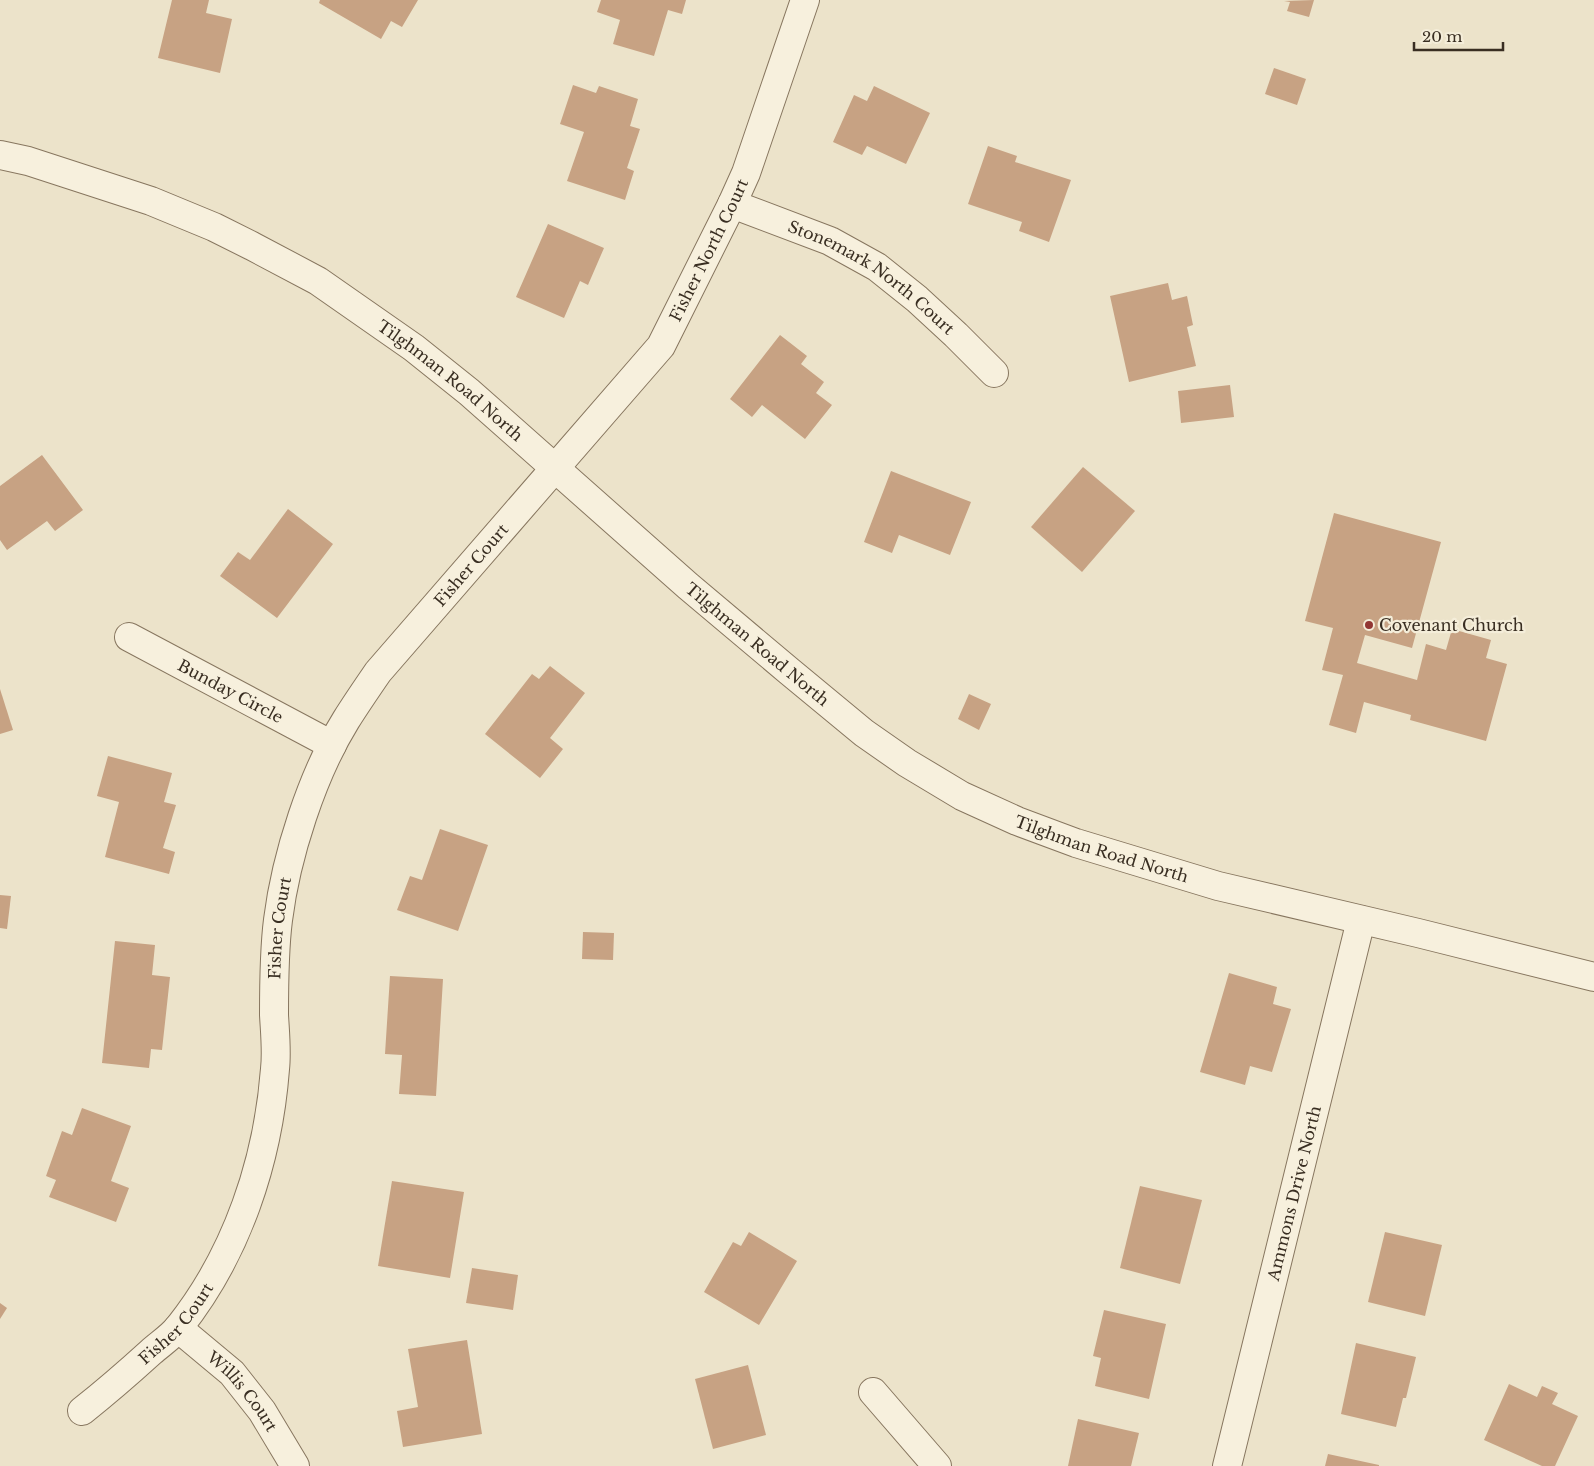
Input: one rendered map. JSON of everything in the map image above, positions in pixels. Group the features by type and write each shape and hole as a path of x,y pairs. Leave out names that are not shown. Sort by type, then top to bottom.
{"street":[{"name":"Fisher North Court","path":"556,469 661,346 746,173 805,0"},
{"name":"Tilghman Road North","path":"0,155 28,161 151,201 214,227 318,282 414,348 469,392 695,592 864,732 907,763 962,796 1018,821 1076,843 1218,886 1594,977"},
{"name":"Stonemark North Court","path":"732,204 830,242 876,267 924,305 994,374"},
{"name":"Fisher Court","path":"82,1411 111,1388 178,1328 207,1286 232,1239 256,1178 269,1121 275,1068 274,983 278,919 292,850 309,799 332,745 345,721 378,672 556,469"},
{"name":"Bunday Circle","path":"129,637 332,745"},
{"name":"Ammons Drive North","path":"1227,1466 1360,920"},
{"name":"Willis Court","path":"178,1328 232,1374 262,1411 295,1466"},
{"path":"873,1392 937,1466"}],"building":[{"path":"172,0 209,0 206,13 232,19 220,73 158,58"},
{"path":"320,0 418,0 402,27 391,21 381,39 319,3"},
{"path":"601,0 686,0 682,14 668,10 654,56 613,44 620,20 597,12"},
{"path":"1314,0 1309,17 1287,11 1290,2 1284,1"},
{"path":"1274,68 1306,79 1297,105 1265,94"},
{"path":"573,85 596,93 599,86 638,99 630,126 640,129 627,168 634,171 625,200 567,181 584,132 560,124"},
{"path":"874,86 930,113 906,164 867,146 862,155 833,142 854,95 867,101"},
{"path":"988,146 1017,156 1015,162 1071,180 1049,242 1019,231 1022,222 968,204"},
{"path":"548,224 604,248 588,285 580,281 564,318 516,297"},
{"path":"1168,283 1172,300 1187,296 1193,325 1187,327 1196,366 1129,382 1110,296"},
{"path":"780,335 807,356 801,364 824,382 816,393 832,405 805,439 762,405 752,417 730,399"},
{"path":"1230,385 1234,417 1181,423 1178,391"},
{"path":"42,455 83,510 55,531 47,521 7,550 0,540 0,486"},
{"path":"1083,467 1135,511 1082,572 1031,527"},
{"path":"891,471 971,502 950,555 899,535 892,553 864,542"},
{"path":"288,509 333,544 277,618 220,576 238,552 250,560"},
{"name":"Covenant Church","path":"1334,513 1441,542 1412,648 1365,635 1357,663 1417,680 1426,644 1446,650 1452,629 1491,640 1486,658 1507,664 1486,741 1410,720 1411,715 1364,702 1356,733 1329,725 1343,675 1322,670 1333,628 1305,621"},
{"path":"550,666 585,693 550,738 563,749 540,778 485,734 532,674 539,679"},
{"path":"0,689 13,730 0,734"},
{"path":"969,694 991,704 979,730 958,719"},
{"path":"108,756 172,773 164,802 176,805 163,848 175,852 169,874 105,857 119,802 97,796"},
{"path":"440,829 488,845 458,931 397,910 410,876 422,880"},
{"path":"0,895 11,896 7,929 0,928"},
{"path":"583,932 614,933 613,960 582,959"},
{"path":"115,941 155,945 152,975 170,977 162,1050 151,1049 149,1068 102,1063"},
{"path":"1229,973 1277,987 1273,1004 1291,1009 1272,1072 1250,1066 1245,1085 1200,1072"},
{"path":"390,976 443,979 436,1096 399,1094 402,1055 385,1054"},
{"path":"82,1108 131,1126 111,1181 129,1188 116,1222 49,1197 56,1180 46,1176 62,1131 72,1135"},
{"path":"392,1181 464,1192 450,1278 378,1266"},
{"path":"1140,1186 1202,1200 1180,1284 1120,1268"},
{"path":"749,1232 797,1261 759,1325 704,1292 733,1242 741,1246"},
{"path":"1385,1232 1442,1245 1425,1316 1368,1302"},
{"path":"472,1268 518,1275 513,1310 466,1303"},
{"path":"0,1303 7,1308 0,1319"},
{"path":"1104,1310 1166,1324 1149,1399 1095,1386 1101,1358 1093,1356"},
{"path":"467,1340 482,1434 403,1447 397,1411 418,1407 408,1349"},
{"path":"1356,1343 1416,1357 1406,1398 1403,1398 1396,1427 1341,1414"},
{"path":"748,1365 766,1435 713,1449 695,1379"},
{"path":"1509,1384 1537,1397 1542,1386 1558,1393 1552,1404 1578,1416 1555,1466 1542,1466 1484,1440"},
{"path":"1078,1419 1139,1433 1131,1466 1068,1466"},
{"path":"1328,1454 1379,1465 1379,1466 1325,1466"}],"place":[{"name":"Covenant Church","path":"1369,625"}]}
